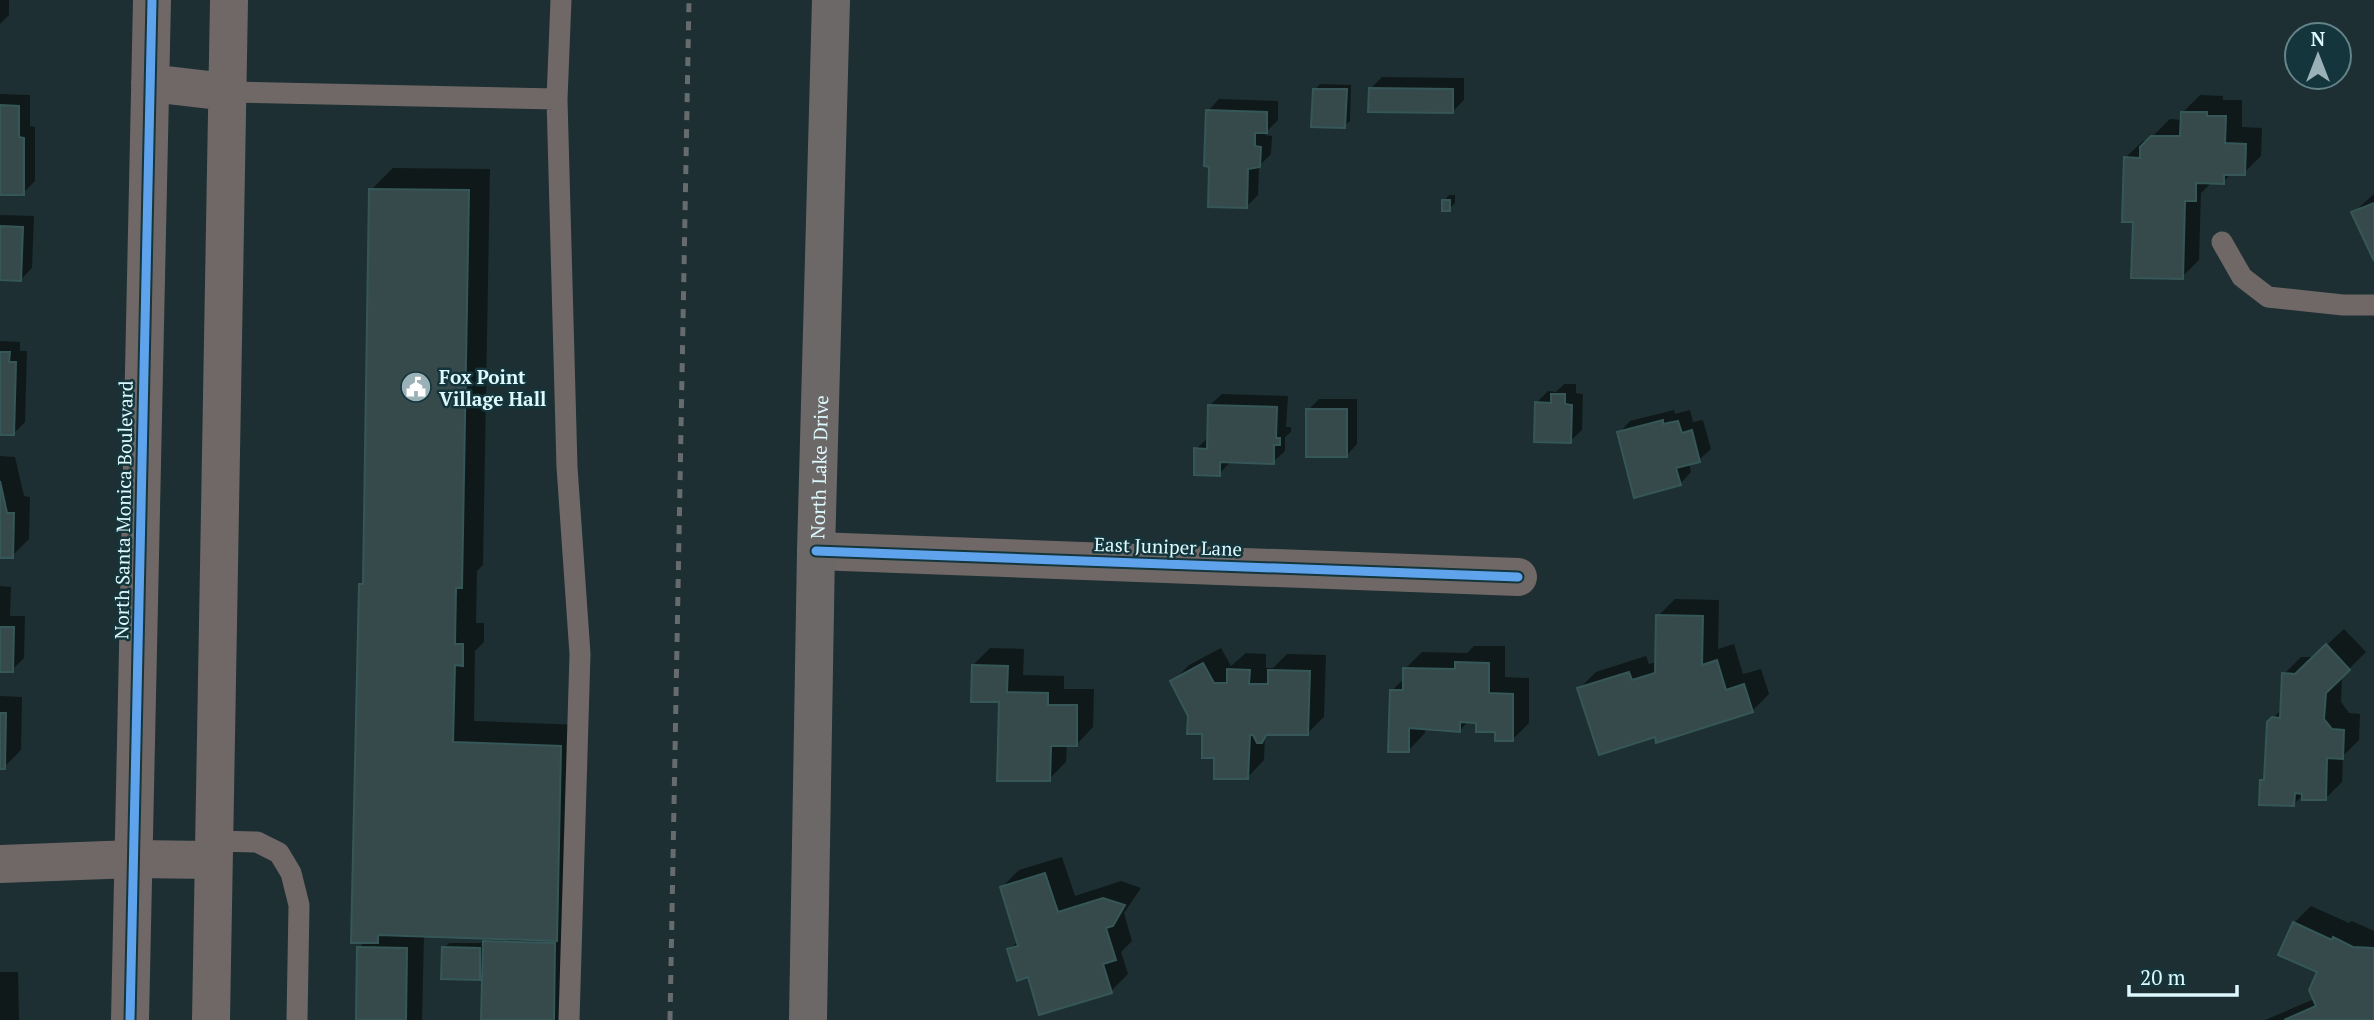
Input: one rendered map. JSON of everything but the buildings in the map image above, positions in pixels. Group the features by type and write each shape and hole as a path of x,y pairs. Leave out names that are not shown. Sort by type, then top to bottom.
{"main road":[{"name":"North Lake Drive","path":"808,1020 816,551 831,0"}],"street":[{"name":"North Santa Monica Boulevard","path":"130,1020 152,0"},
{"path":"211,1020 229,0"},
{"path":"150,83 227,92"},
{"name":"East Juniper Lane","path":"816,551 1518,577"},
{"path":"0,864 133,859 213,851"}],"lane":[{"path":"561,0 557,99 567,467 580,654 569,1020"},
{"path":"227,92 557,99"},
{"path":"2222,242 2242,277 2268,297 2343,305 2374,305"},
{"path":"213,851 257,842 279,853 291,873 299,905 297,1020"}],"railway":[{"path":"670,1020 689,0"}],"cycle path":[{"path":"130,1020 152,0"},
{"path":"816,551 1518,577"}],"place":[{"name":"Fox Point Village Hall","path":"416,387"}]}
